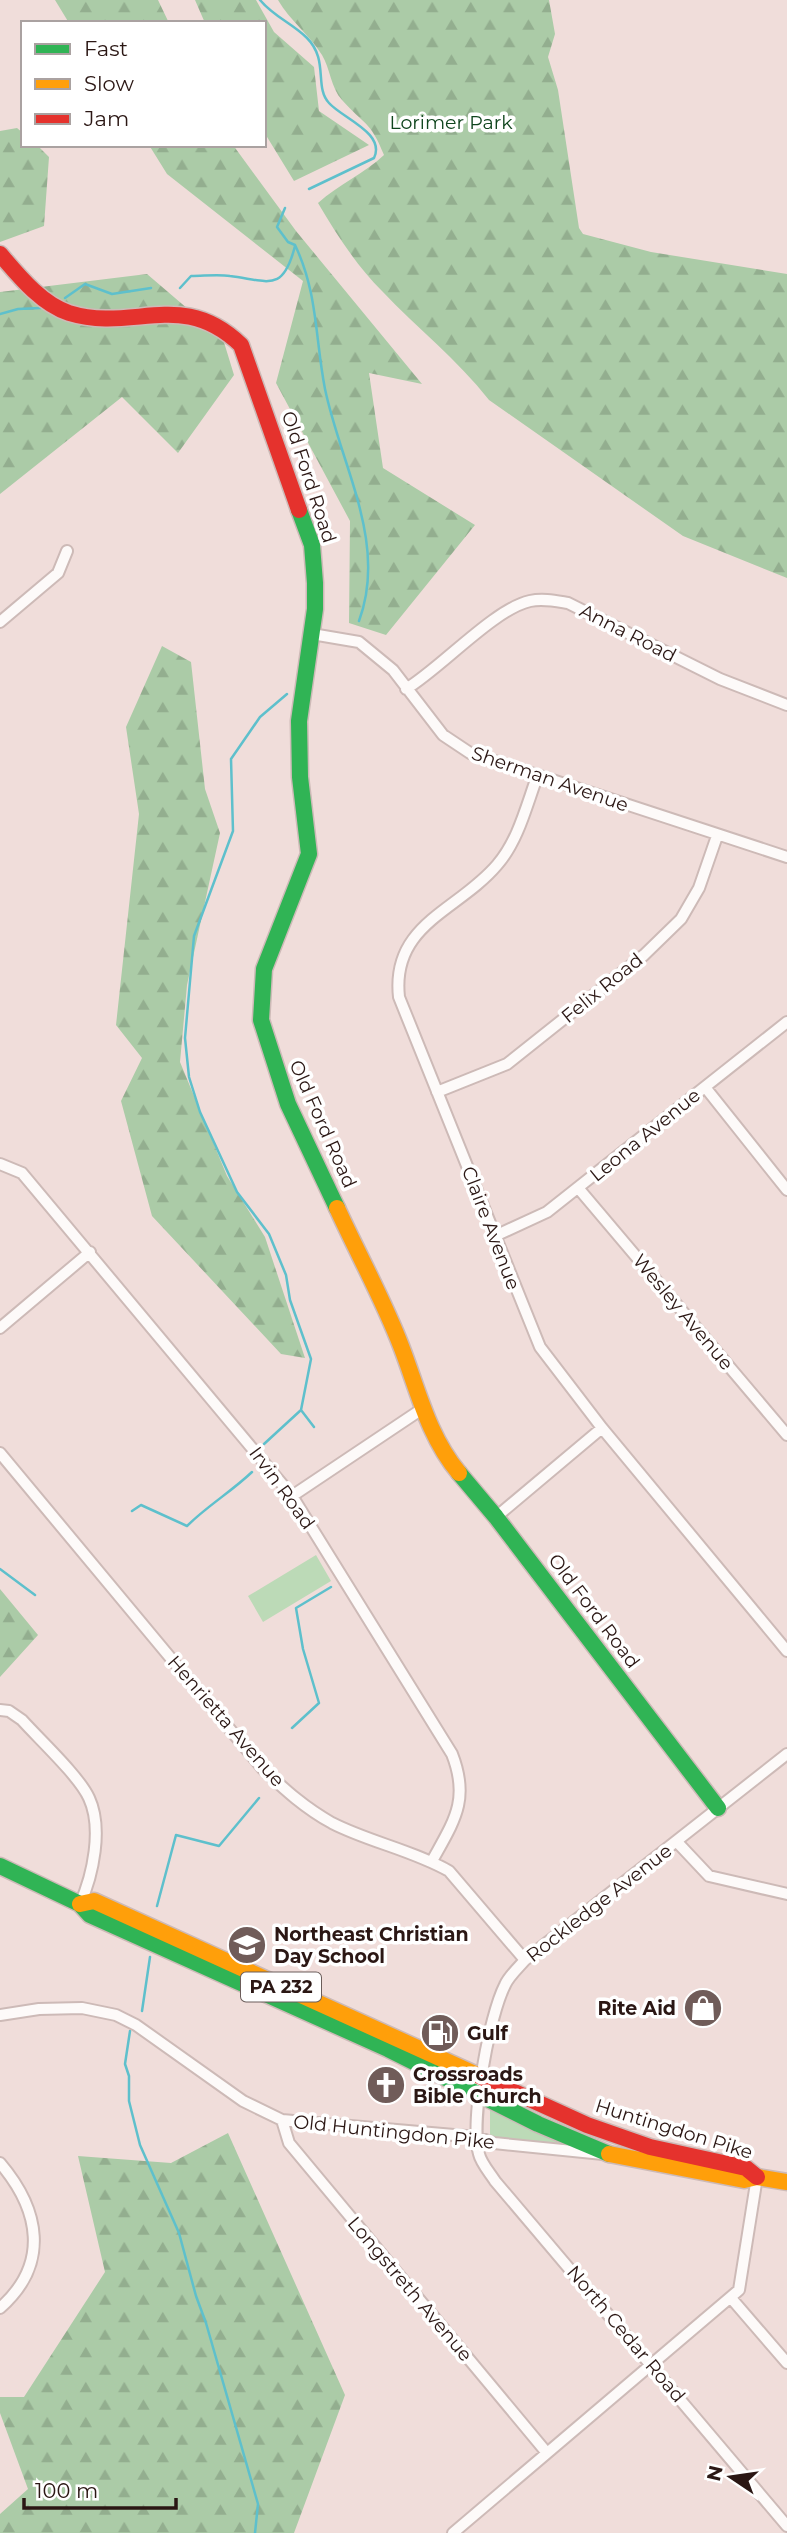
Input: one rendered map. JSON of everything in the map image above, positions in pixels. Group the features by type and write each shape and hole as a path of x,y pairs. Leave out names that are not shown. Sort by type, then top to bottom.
{"street":[{"name":"Old Ford Road","path":"0,254 19,275 57,308 69,313 121,317 184,314 200,316 229,328 241,345 312,545 315,583 312,634 299,721 300,777 309,854 264,969 261,1020 288,1104 401,1345 422,1409 447,1459 496,1517 718,1808"},
{"path":"0,622 58,573 66,551"},
{"name":"Anna Road","path":"406,689 507,611 529,601 547,600 568,603 720,679 787,705"},
{"name":"Sherman Avenue","path":"312,634 359,642 393,670 443,735 462,748 537,777 787,857"},
{"name":"Claire Avenue","path":"537,777 522,820 499,863 481,882 418,932 403,955 397,980 399,997 540,1347 602,1428 787,1651"},
{"name":"Felix Road","path":"438,1092 507,1064 643,955 681,919 699,888 717,835"},
{"name":"Leona Avenue","path":"495,1236 547,1212 579,1189 787,1022"},
{"path":"705,1087 787,1190"},
{"name":"Irvin Road","path":"0,1164 22,1173 292,1496 452,1755 460,1774 462,1795 457,1815 432,1861"},
{"name":"Wesley Avenue","path":"579,1189 787,1435"},
{"path":"0,1328 90,1252"},
{"path":"292,1496 422,1409"},
{"path":"496,1517 602,1428"},
{"name":"Henrietta Avenue","path":"0,1453 263,1769 298,1802 334,1824 432,1861 449,1871 469,1891 525,1960"},
{"path":"0,1710 9,1711 22,1720 89,1797 94,1845 91,1875 80,1904"},
{"name":"Rockledge Avenue","path":"477,2137 480,2085 500,1995 507,1981 525,1960 787,1754"},
{"path":"677,1842 709,1877 787,1894"},
{"name":"Huntingdon Pike","path":"0,1866 80,1904 90,1914 480,2085 614,2136 746,2168 757,2176 787,2182"},
{"name":"Old Huntingdon Pike","path":"0,2015 38,2009 82,2008 116,2015 136,2025 243,2101 282,2120 477,2137 494,2143 588,2155 609,2154"},
{"name":"Huntingdon Pike","path":"480,2085 538,2124 609,2154 744,2180 757,2176"},
{"name":"Longstreth Avenue","path":"282,2120 289,2143 547,2453"},
{"name":"North Cedar Road","path":"477,2137 479,2156 495,2181 787,2526"},
{"path":"0,2163 32,2216 36,2239 25,2279 0,2308"},
{"path":"459,2531 739,2290 757,2176"},
{"path":"731,2298 787,2363"}],"green space":[{"path":"55,0 158,0 168,21 68,21"},
{"path":"195,0 256,0 274,32 314,67 319,111 369,145 294,181 266,135 266,21 204,21"},
{"name":"Lorimer Park","path":"278,0 549,0 555,34 548,57 558,90 579,228 583,234 651,252 787,274 787,578 683,536 489,400 464,371 395,305 364,271 318,203 384,155 370,129 338,95 325,60 317,47"},
{"path":"17,128 21,131 21,147 39,147 49,157 44,226 0,242 0,131"},
{"path":"150,147 234,147 296,231 422,384 369,373 383,468 475,525 386,635 349,623 350,521 276,383 303,281 167,174"},
{"path":"147,274 223,339 234,375 178,453 122,397 0,494 0,292"},
{"path":"162,646 191,662 205,789 220,833 187,985 180,1062 227,1176 265,1237 305,1358 281,1354 152,1216 121,1101 142,1058 116,1025 139,814 126,727"},
{"path":"316,1555 331,1581 263,1622 248,1596"},
{"path":"0,1589 38,1635 0,1677"},
{"path":"490,2110 577,2148 490,2137"},
{"path":"228,2133 345,2395 294,2533 0,2533 0,2514 28,2489 0,2413 0,2397 24,2397 105,2272 78,2156 171,2163"}],"waterway":[{"path":"260,0 314,46 325,97 335,109 361,127 374,141 374,158 309,189"},
{"path":"285,208 277,227 288,242 295,245"},
{"path":"295,245 312,298 325,389 332,418 359,505 365,534 367,592 359,621"},
{"path":"180,288 191,276 221,275 273,281 285,271 295,246"},
{"path":"65,298 85,284 112,294 151,288"},
{"path":"0,314 18,309 41,308"},
{"path":"264,1444 301,1410 311,1359 290,1300 286,1275 269,1234 237,1192 200,1112 189,1077 185,1038 194,936 233,831 231,759 260,717 287,694"},
{"path":"301,1410 314,1427"},
{"path":"132,1511 141,1505 187,1526 252,1472"},
{"path":"0,1569 35,1595"},
{"path":"292,1728 319,1703 303,1649 296,1608 331,1587"},
{"path":"157,1906 176,1835 219,1846 259,1798"},
{"path":"142,2011 150,1957"},
{"path":"130,2031 125,2064 129,2076 129,2101 140,2145 179,2233 206,2323 258,2504 255,2533"}],"traffic: fast":[{"path":"299,510 312,545 315,583 315,609 299,721 300,777 309,854 264,969 261,1020 288,1104 337,1208"},
{"path":"459,1473 496,1517 718,1808"},
{"path":"0,1866 80,1904 90,1915 388,2049 538,2124 609,2154"}],"traffic: slow":[{"path":"337,1208 394,1328 439,1444 459,1473"},
{"path":"80,1904 94,1901 477,2075"},
{"path":"609,2154 744,2180 757,2177 787,2182"}],"traffic: jam":[{"path":"0,254 40,296 69,313 93,318 178,315 198,319 219,328 241,345 299,510"},
{"path":"477,2075 587,2125 650,2147 746,2168 757,2177"}],"place":[{"name":"Northeast Christian Day School","path":"247,1945"},
{"name":"Rite Aid","path":"703,2008"},
{"name":"Gulf","path":"440,2033"},
{"name":"Crossroads Bible Church","path":"386,2085"}]}
